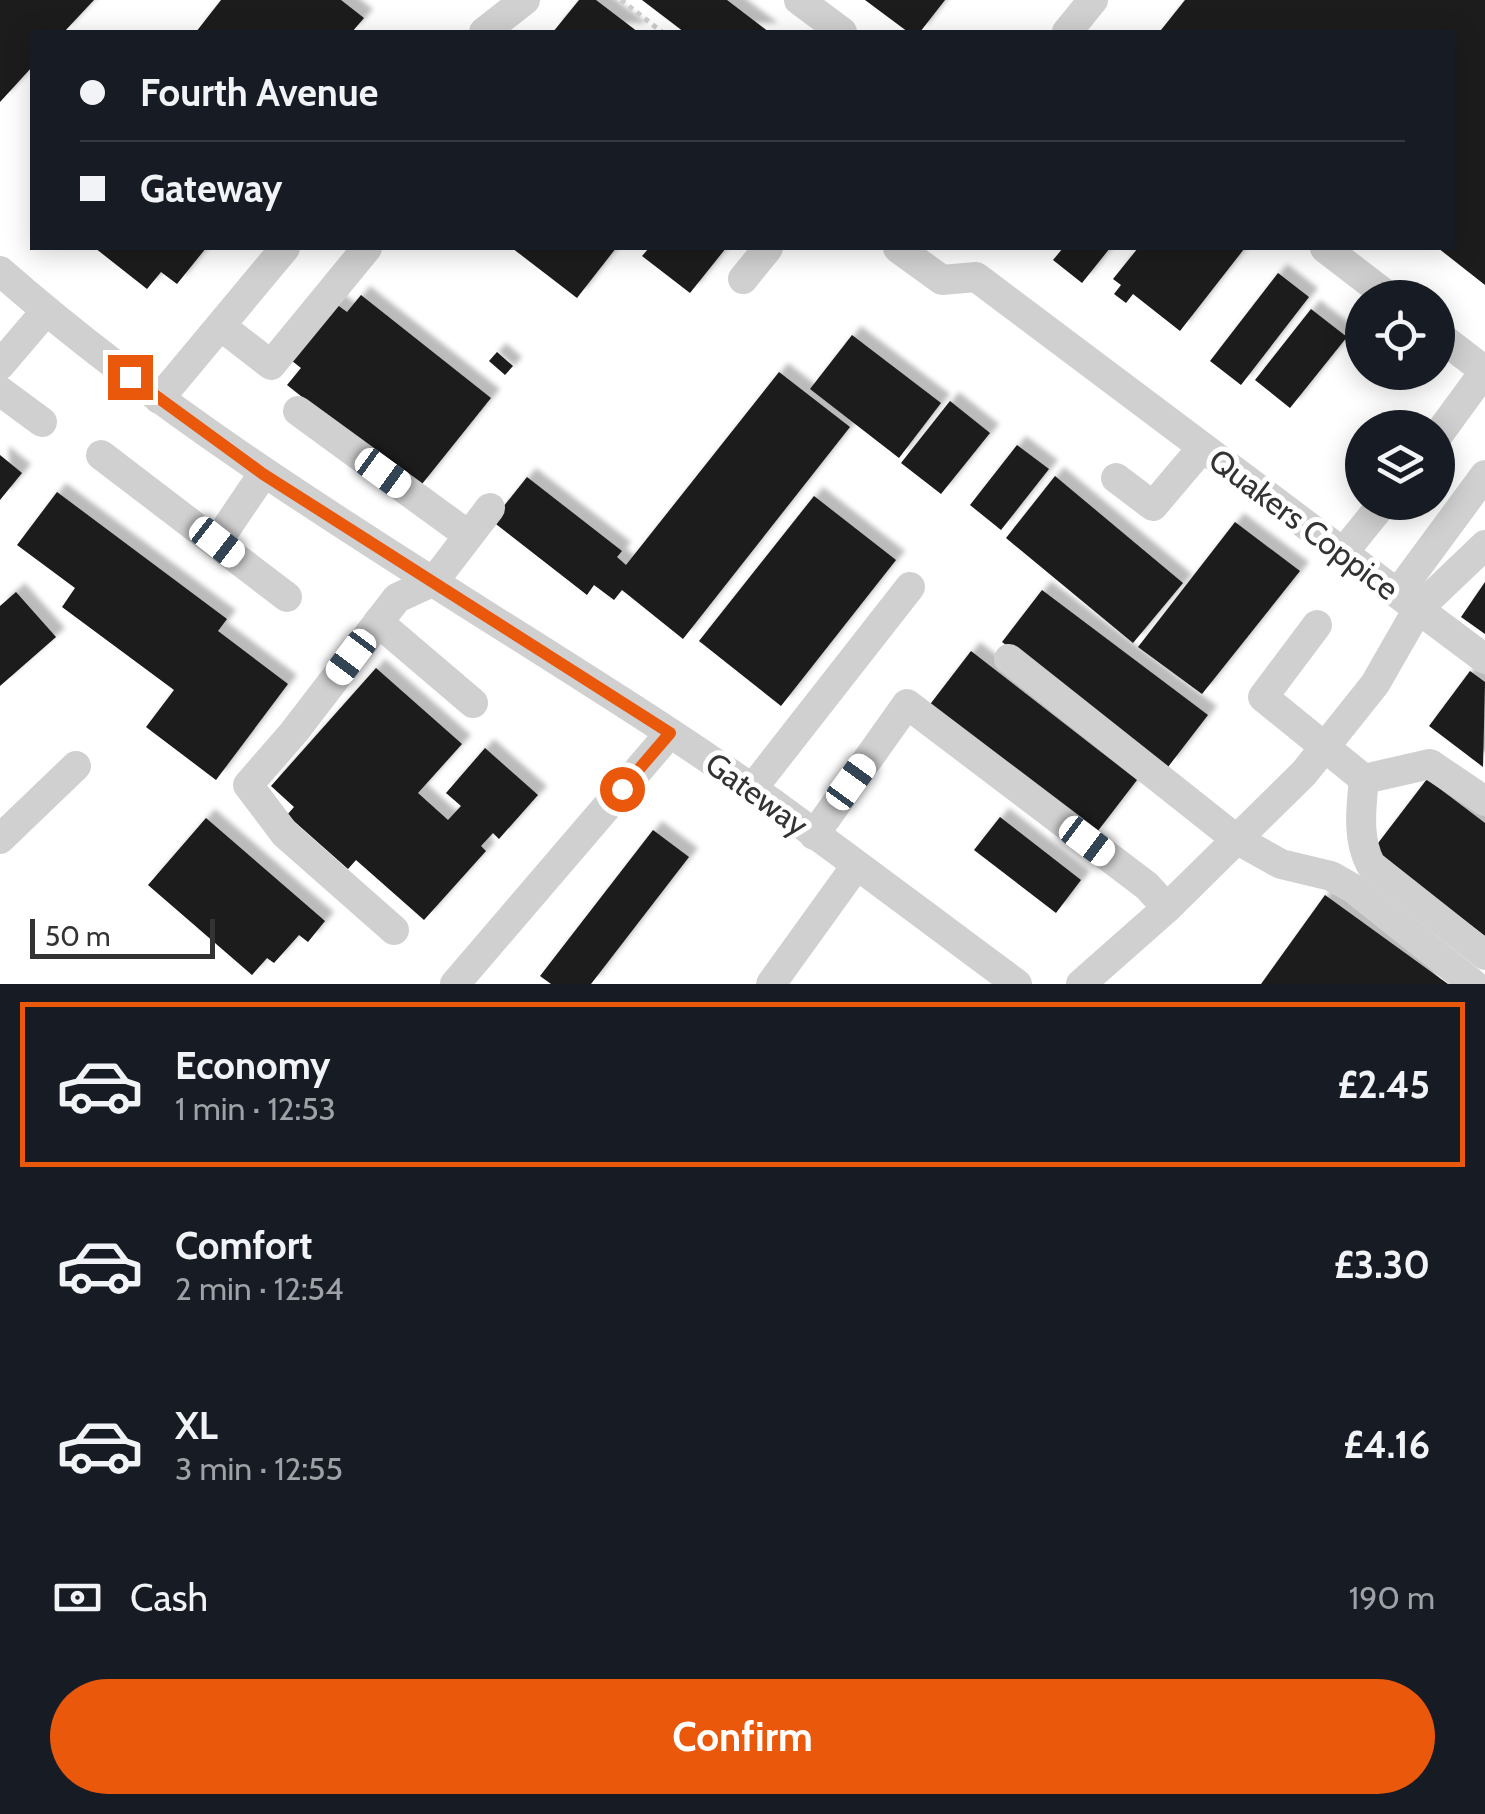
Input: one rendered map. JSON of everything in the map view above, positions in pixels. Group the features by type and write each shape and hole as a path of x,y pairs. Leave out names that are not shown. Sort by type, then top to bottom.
{"street":[{"path":"799,0 839,30"},
{"path":"1069,30 1094,0"},
{"path":"159,399 283,250"},
{"path":"222,327 271,365 365,250"},
{"path":"742,279 766,250"},
{"name":"Quakers Coppice","path":"901,250 942,280 976,278 1408,601 1376,684 1326,748 1167,908 1081,984"},
{"path":"1328,250 1367,280"},
{"name":"Gateway","path":"0,271 159,399 263,474 670,733 1017,984"},
{"path":"0,365 46,311"},
{"path":"1455,347 1485,371 1455,412"},
{"path":"0,391 42,422"},
{"path":"298,411 468,535"},
{"path":"1116,478 1153,506 1202,448"},
{"path":"101,455 287,597"},
{"path":"217,542 263,474"},
{"path":"1408,601 1485,475"},
{"path":"394,930 286,834 248,785 397,598 434,580 490,508"},
{"path":"1342,554 1369,520"},
{"path":"1408,601 1485,546"},
{"path":"752,789 910,587"},
{"path":"1408,601 1485,659"},
{"path":"378,622 473,703"},
{"path":"1317,626 1263,698 1364,780"},
{"path":"1009,659 1236,840 1281,864 1330,876 1354,889 1473,984"},
{"path":"814,834 907,704 1147,886 1167,908"},
{"path":"455,984 670,733"},
{"path":"1364,780 1430,764 1485,801"},
{"path":"0,839 76,766"},
{"path":"1364,780 1361,816 1364,852 1371,866 1485,954"},
{"path":"771,984 856,866"}],"path":[{"path":"620,0 659,30"}],"building":[{"path":"0,0 94,0 66,30 30,30 30,69 0,102"},
{"path":"221,0 341,0 364,18 354,30 198,30"},
{"path":"579,0 596,0 635,30 555,30"},
{"path":"642,0 727,0 766,30 681,30"},
{"path":"865,0 945,0 922,30 905,30"},
{"path":"1185,0 1485,0 1485,285 1441,250 1455,250 1455,30 1161,30"},
{"path":"98,250 204,250 177,284 161,272 147,289"},
{"path":"515,250 614,250 577,298"},
{"path":"647,250 724,250 690,293 642,256"},
{"path":"1061,250 1108,250 1082,283 1053,260"},
{"path":"1136,250 1243,250 1180,331 1133,294 1126,303 1114,294 1121,285 1113,279"},
{"path":"1278,273 1309,297 1241,385 1210,361"},
{"path":"361,295 491,398 418,489 287,385 301,368 287,357 332,301 347,312"},
{"path":"1311,309 1345,335 1290,408 1255,380"},
{"path":"852,335 941,403 899,458 810,389"},
{"path":"497,352 513,366 505,375 489,361"},
{"path":"779,372 850,427 683,639 622,590 614,600 594,585 587,595 492,521 527,477 622,551 617,557 626,565"},
{"path":"950,401 990,433 941,494 901,463"},
{"path":"1017,445 1049,469 1001,530 970,505"},
{"path":"0,455 22,473 0,500"},
{"path":"1055,476 1183,583 1133,643 1006,538"},
{"path":"57,492 227,619 218,631 288,684 216,780 146,727 174,690 62,607 75,588 17,545"},
{"path":"814,496 896,560 781,706 699,641"},
{"path":"1235,522 1300,571 1202,694 1138,647"},
{"path":"1485,582 1485,634 1461,617"},
{"path":"1042,590 1208,715 1168,767 1002,642"},
{"path":"16,592 56,637 0,686 0,606"},
{"path":"971,651 1137,780 1094,836 928,707"},
{"path":"376,668 462,744 418,793 448,820 461,806 446,793 485,748 538,795 499,839 493,833 481,846 486,851 424,920 356,860 348,869 287,815 294,807 271,786"},
{"path":"1470,671 1485,682 1483,767 1429,726"},
{"path":"1427,779 1485,823 1485,936 1372,851"},
{"path":"1000,817 1081,880 1056,913 974,850"},
{"path":"206,818 325,921 308,942 299,935 274,963 267,958 252,975 148,885"},
{"path":"653,830 689,857 591,984 551,984 540,976"},
{"path":"1325,895 1448,984 1261,984"}],"route":[{"path":"130,377 263,474 670,733 622,789"}]}
